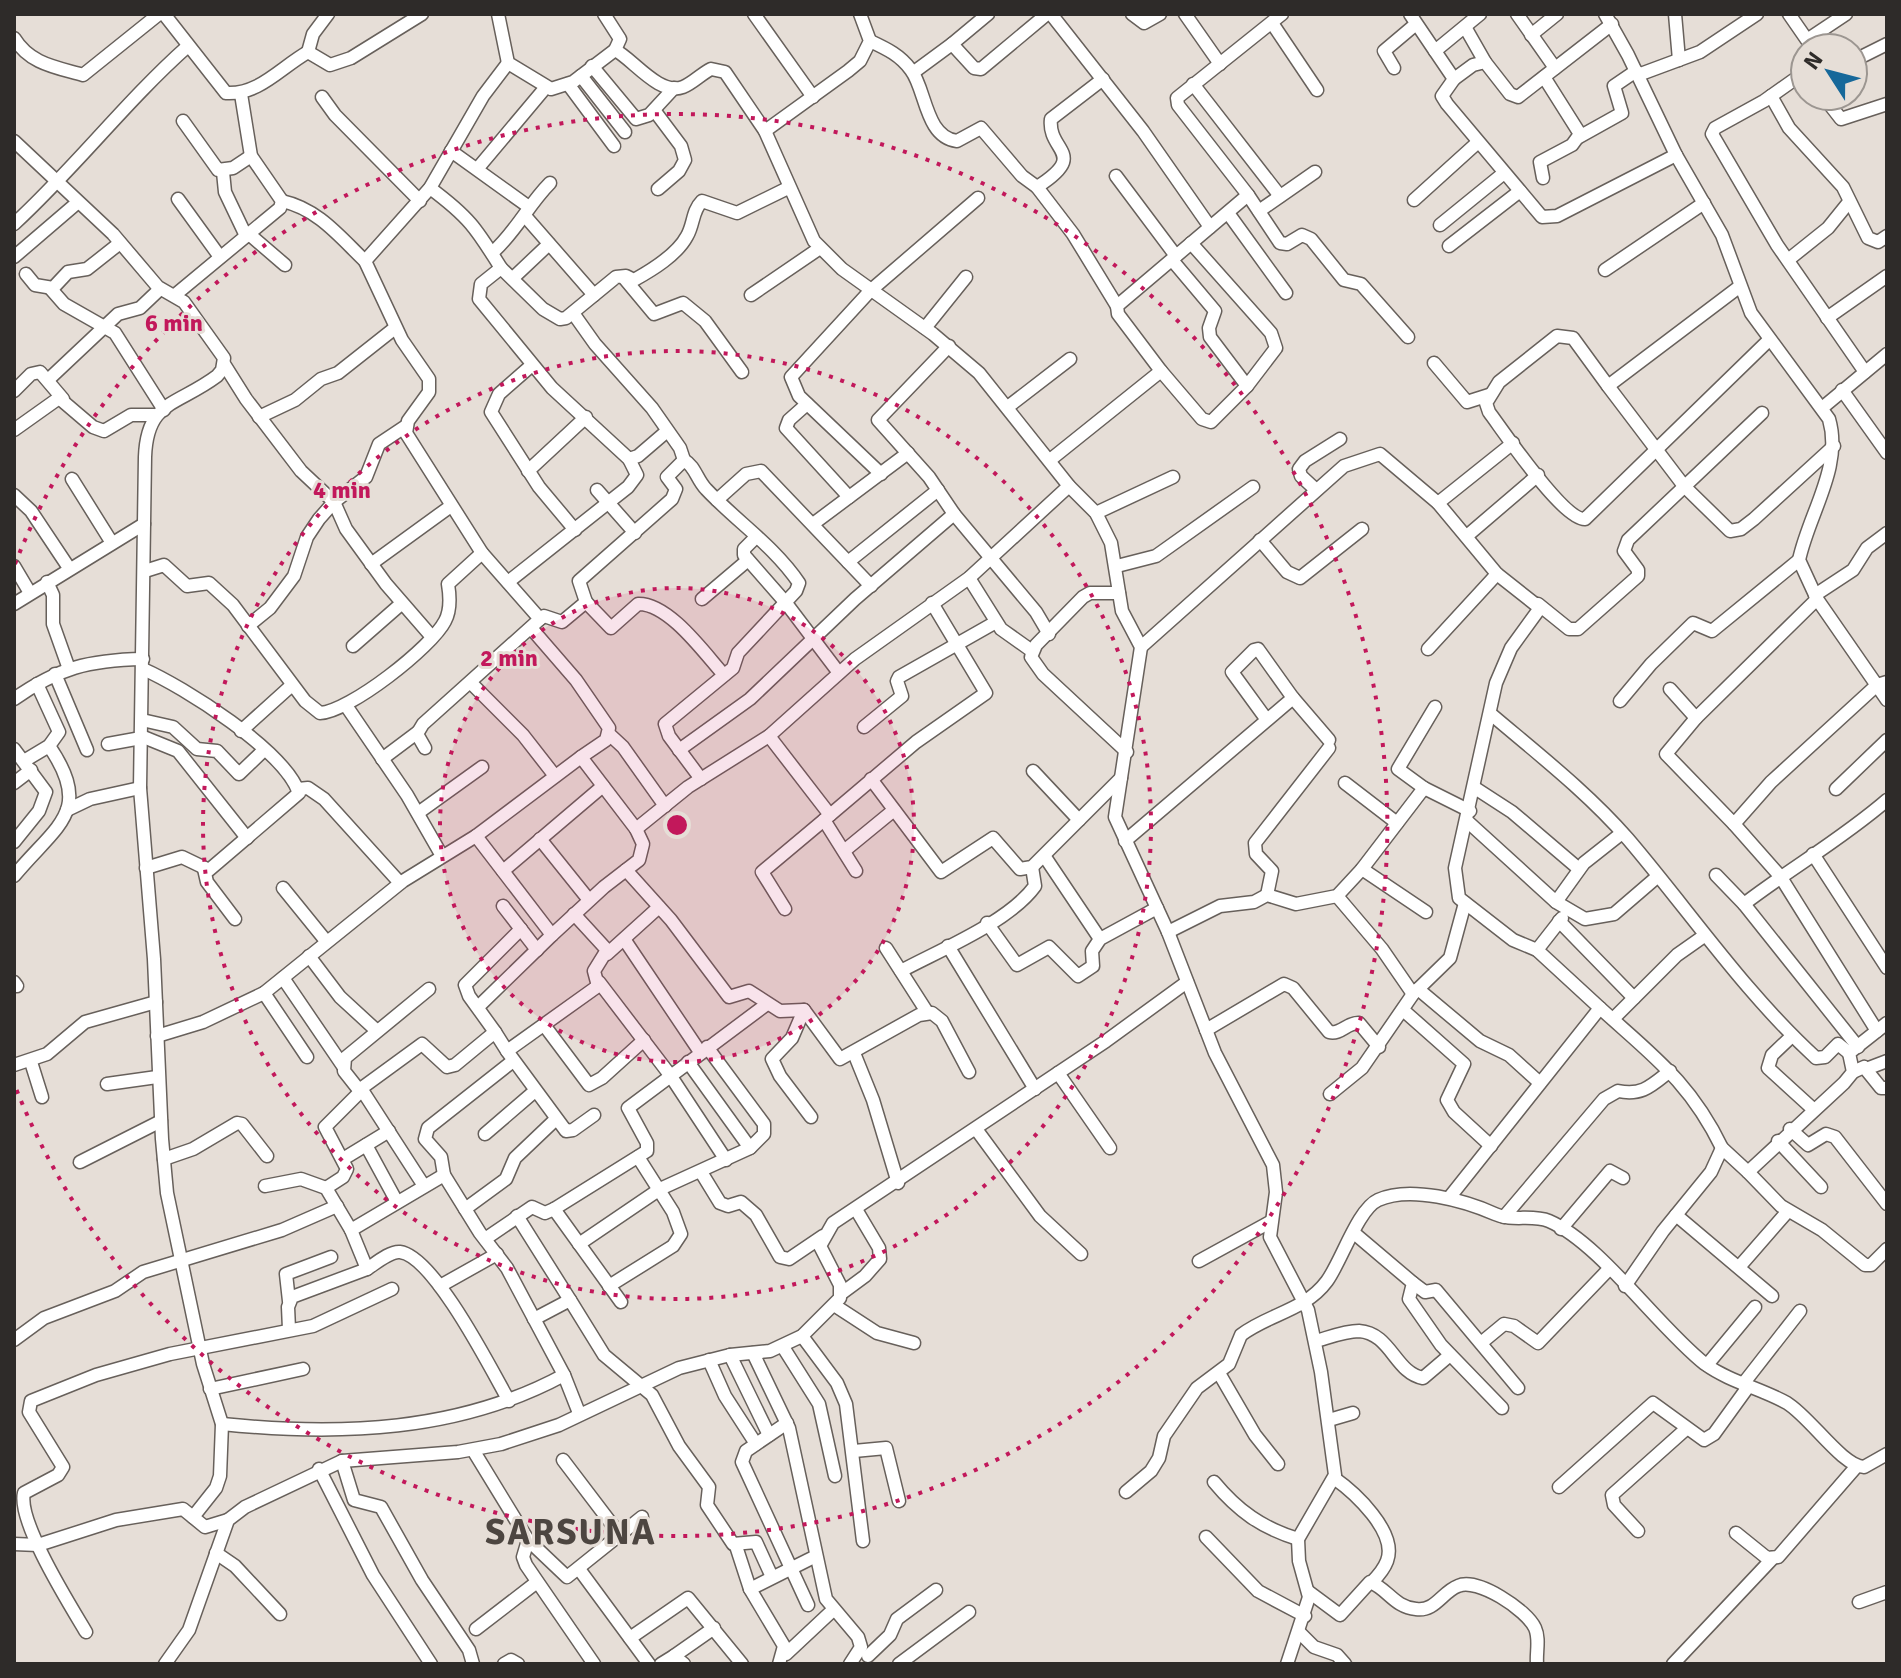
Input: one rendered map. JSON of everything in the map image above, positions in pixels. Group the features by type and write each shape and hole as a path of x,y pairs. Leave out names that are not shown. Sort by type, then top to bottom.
{"street":[{"path":"14,38 23,53 41,63 83,75 165,15 226,93 241,94 308,52 313,34 328,14"},
{"path":"308,52 330,65 339,63 422,14"},
{"path":"498,14 508,63 546,87 558,89 615,50 620,39 604,14"},
{"path":"754,14 813,97"},
{"path":"860,14 870,41 894,52 914,72 925,108 946,137 957,141 981,128 1022,176 1037,187 1073,234 1117,306 1118,314 1161,371 1207,422 1215,419 1271,358 1276,341 1191,243"},
{"path":"914,72 988,14"},
{"path":"952,44 974,68 981,69 1049,14 1103,79 1210,227"},
{"path":"1132,14 1144,23 1160,14"},
{"path":"1185,14 1220,64"},
{"path":"1435,51 1480,14"},
{"path":"1517,14 1531,35 1578,129 1579,137"},
{"path":"1531,35 1557,14"},
{"path":"1675,14 1679,60"},
{"path":"1543,178 1540,162 1622,113 1614,86 1637,73 1679,60 1715,44 1757,14"},
{"path":"1789,14 1807,40 1846,14"},
{"path":"1317,90 1277,19 1177,98 1178,105 1248,195 1280,243 1287,244 1302,235 1311,239 1340,277 1361,284 1408,337"},
{"path":"1394,68 1385,49 1413,19 1454,79"},
{"path":"1465,27 1485,62 1514,97 1549,72 1608,19 1676,155 1722,235 1739,287 1769,340 1829,419 1834,446 1832,462 1799,560 1712,631 1693,623 1651,664 1620,701"},
{"path":"765,131 860,61 870,41"},
{"path":"1869,53 1887,44"},
{"path":"14,224 57,185 127,105 188,46"},
{"path":"615,50 641,71 674,88"},
{"path":"1485,62 1473,65 1454,79 1442,96 1477,143 1542,217 1557,216 1676,155"},
{"path":"365,261 430,188 483,96 508,63"},
{"path":"592,66 636,119 654,110 674,88 718,69 740,90 765,131 788,188 820,248 870,291 949,346 1009,406 1069,486 1096,513 1111,543 1122,611 1141,647 1115,817 1168,932 1206,1030 1273,1165 1276,1192 1270,1222 1273,1249 1304,1302 1316,1341 1329,1420 1334,1478 1305,1522 1298,1539 1299,1561 1309,1592 1300,1633 1287,1664"},
{"path":"581,76 625,132"},
{"path":"1037,187 1064,163 1065,155 1049,125 1051,119 1103,79"},
{"path":"1789,83 1720,125 1712,134 1788,260 1865,372"},
{"path":"568,84 614,146"},
{"path":"1193,84 1280,196"},
{"path":"478,168 546,87"},
{"path":"241,94 251,156 282,201 299,205 319,216 365,261 395,328 430,385 427,398 406,426 379,444 366,477 334,502 307,537 294,576 270,608 248,626"},
{"path":"1771,96 1789,128 1843,187 1868,238 1878,242 1887,236"},
{"path":"322,97 335,115 420,201"},
{"path":"654,110 681,146 685,160 679,171 658,189"},
{"path":"1836,112 1841,119 1866,112"},
{"path":"183,121 214,166 223,172"},
{"path":"14,141 120,243 160,289 175,295 204,326 224,364 259,417 310,481 334,502 346,529 371,564 401,604 432,637"},
{"path":"1414,200 1477,143"},
{"path":"451,151 478,168 527,211 549,244 594,295"},
{"path":"223,172 251,156"},
{"path":"223,172 225,192 248,235 285,265"},
{"path":"1259,211 1315,172"},
{"path":"1440,225 1504,173"},
{"path":"1116,176 1215,311 1209,328 1210,337 1247,386"},
{"path":"492,253 550,183"},
{"path":"430,188 472,221 501,268 553,317 566,318 622,275"},
{"path":"622,275 637,279 681,246 702,201 737,213 788,188"},
{"path":"1449,246 1520,191"},
{"path":"1117,306 1248,195"},
{"path":"881,474 807,404 795,391 791,377 870,291 978,198"},
{"path":"178,199 220,257"},
{"path":"175,295 275,214 282,201"},
{"path":"1788,260 1828,228 1849,202"},
{"path":"14,257 77,203"},
{"path":"1605,270 1704,203"},
{"path":"1228,213 1286,293"},
{"path":"50,288 72,270 87,269 120,243"},
{"path":"513,278 549,244"},
{"path":"751,295 820,248"},
{"path":"501,268 481,284 479,299 532,365 629,459 637,475 609,503 508,582"},
{"path":"26,274 35,285 50,288 64,304 115,333 145,375 159,412"},
{"path":"622,275 654,314 683,303 705,321 742,372"},
{"path":"1827,318 1887,276"},
{"path":"925,328 966,277"},
{"path":"1608,386 1739,287"},
{"path":"49,379 124,311 140,308 160,289"},
{"path":"573,313 583,330 652,408 705,488 799,583 786,603 738,653 736,664 665,724 669,736 701,779"},
{"path":"259,417 295,400 321,379 334,376 395,328"},
{"path":"1769,340 1656,448 1585,519 1574,516 1538,475 1489,412 1486,403 1489,395 1511,372 1564,334 1579,344 1608,386 1656,448 1684,486 1722,526 1735,531 1754,519 1834,446"},
{"path":"949,346 878,417 990,560 1036,612 1049,634"},
{"path":"1009,406 1070,359"},
{"path":"1822,408 1885,359"},
{"path":"1434,363 1467,402 1489,395"},
{"path":"14,391 36,372 49,379 63,399 93,427 104,431 131,415 159,412 217,376 224,364"},
{"path":"532,365 507,386 490,408 528,471 575,530"},
{"path":"1050,460 1161,371"},
{"path":"1842,390 1887,453"},
{"path":"14,430 56,400 63,399"},
{"path":"807,404 786,423 786,428 849,497"},
{"path":"159,412 146,434 140,788 156,1002 157,1077 164,1159 181,1260 210,1389 222,1424 220,1476 216,1488 193,1517"},
{"path":"1141,647 1315,489 1344,466 1380,454 1438,503 1468,535 1497,574 1572,631 1578,629 1635,580 1639,573 1624,551 1626,542 1762,413"},
{"path":"528,471 586,417"},
{"path":"406,426 412,444 482,553 508,582 605,719 609,734 623,747 665,806"},
{"path":"629,459 638,456 666,432"},
{"path":"1315,489 1301,476 1299,469 1305,461 1340,439"},
{"path":"1438,503 1513,443"},
{"path":"813,524 908,453"},
{"path":"684,460 667,477 676,489 672,499 579,581 586,602 611,628 638,604 654,606 685,631 724,675"},
{"path":"717,500 746,474 761,471 871,586"},
{"path":"1468,535 1538,475"},
{"path":"1096,513 1173,477"},
{"path":"72,479 112,543"},
{"path":"636,829 701,779 769,736 839,673 969,578 1069,486"},
{"path":"1117,566 1147,560 1171,548 1253,487"},
{"path":"597,490 635,533"},
{"path":"848,562 938,490"},
{"path":"14,495 31,511 69,568"},
{"path":"371,564 451,506"},
{"path":"679,750 750,699 812,639 954,514"},
{"path":"14,604 144,524"},
{"path":"1260,540 1287,572 1300,578 1362,529"},
{"path":"1853,1050 1882,1027 1780,876 1666,754 1696,718 1816,597 1853,570 1867,548 1887,533"},
{"path":"756,537 743,551 748,560 786,603 839,673"},
{"path":"145,571 164,565 187,586 209,583 248,626 292,685 320,713 347,707 432,637 446,620 450,600 448,584 482,553"},
{"path":"702,599 748,560"},
{"path":"1799,560 1816,597 1882,683 1887,700"},
{"path":"14,566 30,593"},
{"path":"1428,649 1497,574"},
{"path":"969,578 1007,636 1032,651 1034,663 1043,674 1127,752"},
{"path":"47,582 53,595 53,624 69,669"},
{"path":"1032,651 1090,593 1119,593"},
{"path":"382,759 418,732 544,616 562,622 586,602"},
{"path":"785,909 762,872 916,742 984,696 984,685 932,603"},
{"path":"353,646 401,604"},
{"path":"1538,604 1539,613 1504,661 1496,683 1492,715 1455,868 1457,894 1513,940 1537,950 1670,1071 1705,1113 1722,1148 1788,1211 1812,1223 1868,1266 1887,1249"},
{"path":"864,727 902,696 897,681 899,677 959,646 996,622"},
{"path":"1267,720 1232,672 1258,649 1329,744 1255,843 1256,854 1272,871 1267,895"},
{"path":"14,699 55,674 98,660 143,664 192,693 241,731 298,789"},
{"path":"55,674 87,750"},
{"path":"471,683 523,735 555,776"},
{"path":"1734,824 1771,782 1882,683"},
{"path":"14,783 59,732 37,684"},
{"path":"241,731 292,685"},
{"path":"1670,689 1696,718"},
{"path":"1125,841 1293,698"},
{"path":"347,707 418,813 442,856"},
{"path":"1435,707 1398,765 1400,772 1468,816 1556,902 1585,919 1606,917 1657,877"},
{"path":"1492,715 1622,833 1704,936 1792,1036 1816,1058 1825,1057 1838,1044 1853,1050"},
{"path":"142,720 173,727 197,749 217,751 239,774 263,751"},
{"path":"418,732 425,748"},
{"path":"157,1036 203,1022 264,993 400,883 476,836 609,734"},
{"path":"769,736 827,818 856,871"},
{"path":"108,744 141,737 178,751 247,838"},
{"path":"1836,789 1887,740"},
{"path":"14,876 67,810 71,793 69,777 49,746"},
{"path":"14,749 43,786 45,796 31,823 14,842"},
{"path":"478,1007 643,852 636,829 581,757"},
{"path":"418,813 482,767"},
{"path":"1033,771 1079,820"},
{"path":"871,779 941,872 993,838 1020,869 1032,867 1122,778"},
{"path":"1345,783 1397,823"},
{"path":"503,871 603,786"},
{"path":"67,810 90,799 140,788"},
{"path":"298,789 308,788 324,799 400,883"},
{"path":"1168,932 1220,906 1254,902 1267,895 1296,904 1337,896 1362,869 1424,788"},
{"path":"1475,788 1512,812 1579,869"},
{"path":"146,868 182,857 204,869 213,868 295,800 298,789"},
{"path":"1744,904 1780,876 1853,829 1887,800"},
{"path":"844,851 894,810"},
{"path":"1556,902 1579,869 1622,833"},
{"path":"476,836 552,935"},
{"path":"540,839 589,900"},
{"path":"1813,854 1887,968"},
{"path":"1045,857 1097,942"},
{"path":"901,971 987,923 1032,891 1036,880 1032,867"},
{"path":"204,869 207,882 235,919"},
{"path":"1362,869 1426,912"},
{"path":"626,870 659,907 726,995 736,997 749,991 786,1013 804,1010"},
{"path":"1716,875 1744,904 1853,1050 1853,1072"},
{"path":"283,888 326,941"},
{"path":"1337,896 1416,992 1480,1041 1509,1055 1540,1083"},
{"path":"1330,1094 1362,1068 1416,992 1450,958 1465,903"},
{"path":"503,906 537,950"},
{"path":"659,907 607,954 594,971 599,982 670,1075 726,1160"},
{"path":"1082,954 1157,908"},
{"path":"1537,950 1568,911"},
{"path":"574,914 604,946 607,954"},
{"path":"1559,921 1634,998"},
{"path":"987,923 1017,965 1049,947 1075,975 1081,975 1094,962 1091,954 1097,942"},
{"path":"521,929 465,985 465,990 556,1119 569,1131 594,1115"},
{"path":"1613,1019 1677,955 1704,936"},
{"path":"579,1244 660,1189 750,1148 764,1134 764,1124 704,1050 624,939"},
{"path":"948,946 1035,1089"},
{"path":"886,948 927,1012 942,1021 969,1072"},
{"path":"309,956 340,997 377,1031"},
{"path":"283,978 354,1085 362,1090 424,1186"},
{"path":"579,1413 564,1375 534,1319 497,1254 444,1175 441,1157 425,1139 428,1128 544,1025 599,982"},
{"path":"701,1172 720,1203 728,1206 741,1202 751,1209 780,1257 789,1259 823,1236 833,1223 857,1211 1187,982"},
{"path":"1206,1030 1284,984 1293,988 1329,1032 1337,1033 1351,1023 1359,1023 1379,1047"},
{"path":"343,1066 348,1055 429,989"},
{"path":"264,993 307,1057"},
{"path":"14,1065 31,1062 47,1054 85,1022 156,1002"},
{"path":"485,1239 532,1207 545,1213 554,1209 649,1148 627,1109 767,1004"},
{"path":"1449,1198 1600,1008"},
{"path":"804,1010 836,1055 846,1058 927,1012"},
{"path":"804,1010 792,1038 772,1059 780,1076 811,1117"},
{"path":"1403,1010 1464,1064 1447,1100 1454,1112 1491,1146"},
{"path":"544,1025 589,1085 602,1078 644,1040"},
{"path":"326,1188 346,1175 343,1159 325,1127 362,1090 418,1046 426,1046 443,1065 451,1066 495,1032"},
{"path":"1792,1036 1772,1055 1768,1068 1813,1109"},
{"path":"854,1053 873,1100 898,1183"},
{"path":"1866,1069 1887,1061"},
{"path":"31,1062 42,1097"},
{"path":"688,1062 750,1148"},
{"path":"1748,1172 1790,1129 1860,1067 1866,1069 1881,1088 1887,1088"},
{"path":"1504,1217 1604,1099 1618,1091 1629,1095 1644,1092 1670,1071"},
{"path":"1058,1073 1110,1148"},
{"path":"107,1084 157,1077"},
{"path":"485,1134 535,1091"},
{"path":"465,1209 506,1179 515,1158 556,1119"},
{"path":"80,1162 161,1121"},
{"path":"164,1159 193,1149 237,1123 242,1124 267,1156"},
{"path":"976,1129 1040,1216 1081,1254"},
{"path":"1790,1129 1808,1145 1826,1134 1835,1137 1887,1204"},
{"path":"343,1159 389,1131"},
{"path":"1778,1141 1821,1187"},
{"path":"366,1145 397,1202"},
{"path":"1625,1286 1711,1172 1722,1148"},
{"path":"609,1286 673,1246 680,1238 678,1224 660,1189 638,1157"},
{"path":"1561,1229 1610,1171 1623,1178"},
{"path":"351,1230 444,1175"},
{"path":"265,1186 301,1179 326,1188 351,1230 367,1269"},
{"path":"1126,1492 1156,1465 1164,1436 1197,1388 1229,1364 1244,1331 1304,1302 1329,1279 1367,1209 1379,1199 1404,1195 1472,1202 1504,1217 1539,1219 1561,1229 1609,1269 1707,1365 1804,1415 1848,1463 1856,1467 1872,1464 1887,1454"},
{"path":"14,1340 68,1306 115,1291 143,1272 282,1230 337,1206"},
{"path":"554,1209 621,1302"},
{"path":"14,1544 38,1545 116,1520 183,1509 205,1527 228,1520 319,1469 342,1461 473,1450 559,1425 641,1386 709,1360 783,1347 802,1336 842,1293 865,1276 880,1259 879,1248 857,1211"},
{"path":"1740,1266 1788,1211"},
{"path":"1676,1215 1772,1296"},
{"path":"517,1216 604,1355 652,1395 679,1446 709,1487 707,1505 736,1546 750,1589 784,1646 783,1659"},
{"path":"1199,1261 1270,1222"},
{"path":"1354,1233 1425,1292 1433,1289 1441,1293 1518,1388"},
{"path":"823,1236 822,1255 842,1293"},
{"path":"289,1301 400,1252 416,1260 440,1286 509,1401"},
{"path":"440,1286 497,1254"},
{"path":"289,1329 286,1274 331,1257"},
{"path":"1481,1343 1504,1324 1514,1326 1538,1343 1609,1269"},
{"path":"1413,1283 1409,1299 1450,1355 1502,1408"},
{"path":"86,1632 38,1545 19,1490 58,1475 63,1467 29,1412 31,1401 96,1375 200,1348 313,1326 392,1289"},
{"path":"534,1319 570,1300"},
{"path":"834,1305 888,1338 914,1343"},
{"path":"1707,1365 1755,1307"},
{"path":"1559,1487 1653,1403 1662,1406 1697,1438 1710,1439 1800,1311"},
{"path":"1316,1341 1349,1332 1365,1332 1385,1344 1404,1369 1423,1378 1450,1355"},
{"path":"802,1336 842,1393 854,1451 863,1541"},
{"path":"783,1347 819,1404 835,1476"},
{"path":"753,1353 787,1423 814,1557 826,1599 858,1637 868,1656"},
{"path":"730,1355 769,1435"},
{"path":"709,1360 725,1396 756,1444"},
{"path":"210,1389 303,1369"},
{"path":"1219,1373 1255,1435 1278,1464"},
{"path":"222,1424 322,1432 460,1417 509,1401 564,1375"},
{"path":"1329,1420 1353,1413"},
{"path":"787,1423 746,1451 742,1462 793,1566 808,1605"},
{"path":"1638,1531 1614,1505 1612,1495 1686,1429"},
{"path":"854,1451 886,1448 899,1501"},
{"path":"473,1450 528,1540 563,1577 579,1569 642,1517"},
{"path":"563,1460 620,1535"},
{"path":"342,1461 351,1496 360,1503 381,1507 422,1580 469,1650 473,1664"},
{"path":"1673,1664 1772,1559 1790,1545 1856,1467"},
{"path":"319,1469 373,1575 431,1664"},
{"path":"1309,1592 1340,1615 1372,1582 1387,1561 1387,1541 1364,1503 1334,1478"},
{"path":"1214,1482 1240,1512 1272,1530 1298,1539"},
{"path":"165,1664 189,1630 228,1520"},
{"path":"1736,1533 1772,1559"},
{"path":"1206,1537 1258,1591 1305,1616"},
{"path":"528,1540 523,1557 594,1664"},
{"path":"736,1546 749,1540 756,1542 772,1577"},
{"path":"216,1553 235,1566 280,1614"},
{"path":"750,1589 814,1557"},
{"path":"579,1569 649,1664"},
{"path":"476,1629 537,1582"},
{"path":"1372,1582 1394,1603 1417,1610 1431,1607 1458,1585 1467,1584 1491,1591 1530,1620 1536,1630 1537,1664"},
{"path":"850,1664 868,1656 890,1635 897,1619 936,1590"},
{"path":"1859,1602 1887,1592"},
{"path":"630,1638 688,1598 742,1664"},
{"path":"783,1659 833,1610"},
{"path":"899,1664 969,1612"},
{"path":"661,1664 679,1660 714,1628"},
{"path":"1300,1633 1314,1647 1337,1655 1345,1664"},
{"path":"504,1664 511,1660 518,1664"}],"district":[{"name":"SARSUNA","path":"571,1531"}]}
